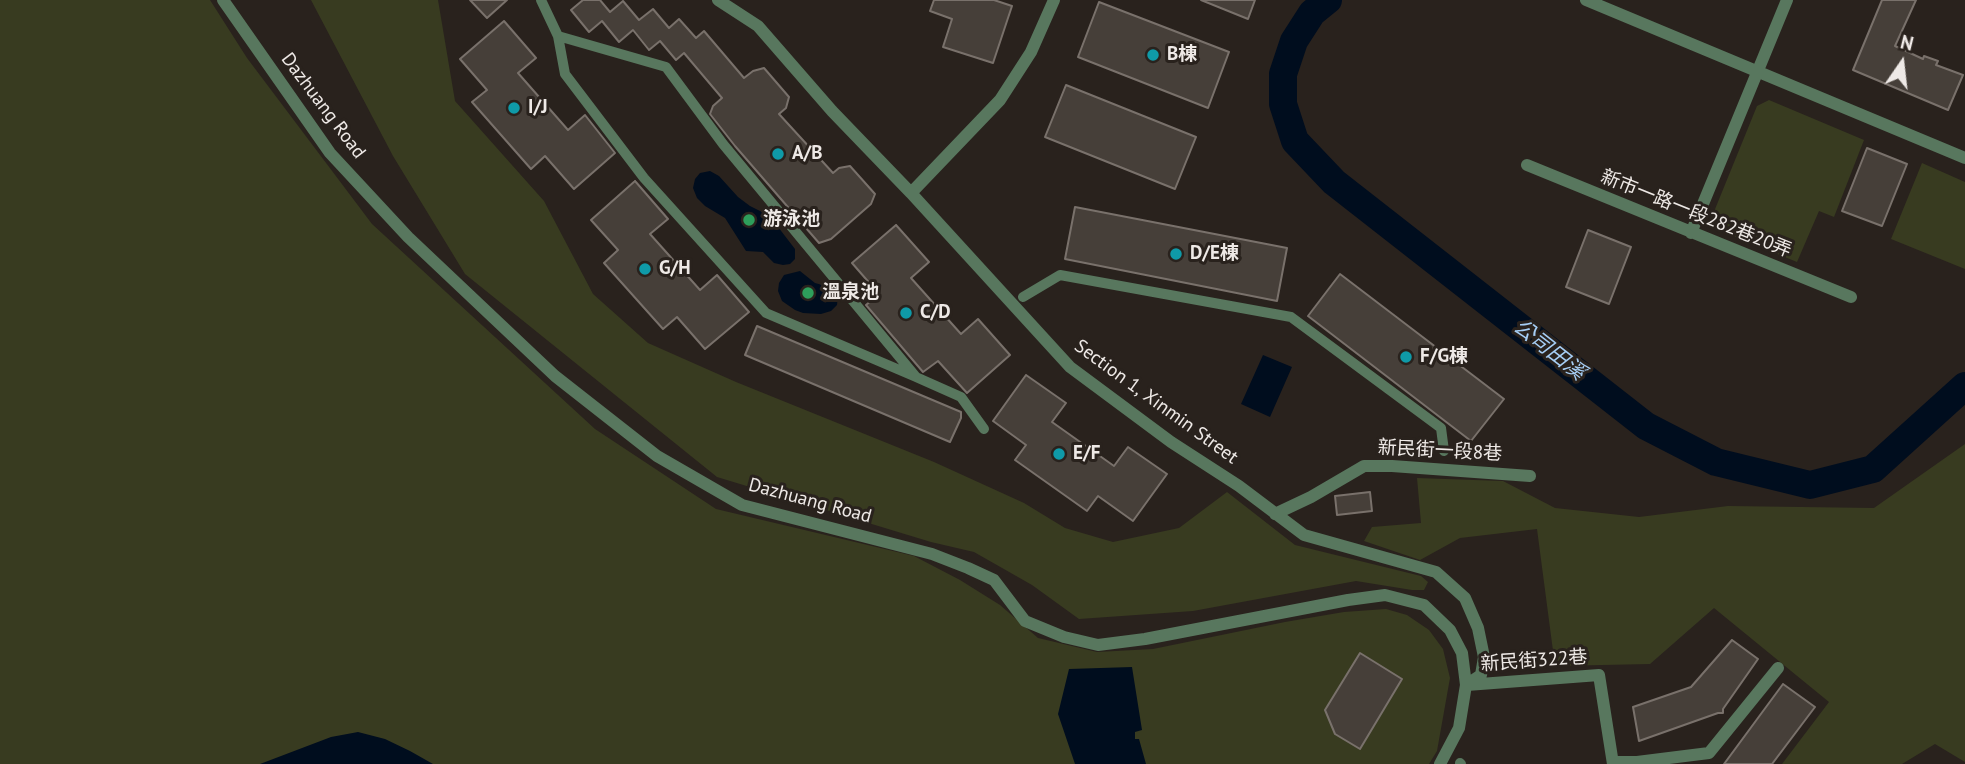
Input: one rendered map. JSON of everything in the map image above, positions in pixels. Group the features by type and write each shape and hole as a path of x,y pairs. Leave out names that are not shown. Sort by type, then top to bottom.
{"street":[{"name":"Dazhuang Road","path":"223,0 330,153 408,237 555,376 657,456 742,505 932,554 994,580 1025,621 1064,637 1098,645 1145,639 1385,595 1424,605 1444,624 1462,653 1466,685"},
{"path":"541,0 558,36 565,74 644,178 766,313 961,397 984,429"},
{"name":"Section 1, Xinmin Street","path":"718,0 758,26 832,111 1070,367 1171,442 1240,486 1304,535 1436,572 1465,597 1478,628 1484,657 1481,675 1466,685"},
{"path":"911,193 1000,100 1031,52 1054,0"},
{"path":"1586,0 1965,158"},
{"path":"1691,233 1787,0"},
{"path":"558,36 666,67 723,144 916,377"},
{"name":"新市一路一段282巷20弄","path":"1527,165 1850,297"},
{"path":"1023,297 1059,275 1291,317 1441,428 1444,451"},
{"name":"新民街一段8巷","path":"1275,514 1364,467 1392,466 1530,475"},
{"path":"1613,763 1709,753 1778,668"},
{"name":"新民街322巷","path":"1466,685 1599,675 1613,763"},
{"path":"1440,764 1459,728 1466,685"}],"green space":[{"path":"0,0 210,0 247,58 372,224 595,429 716,509 914,556 1000,605 1038,638 1097,652 1153,649 1344,612 1386,609 1407,615 1429,630 1443,649 1450,678 1437,751 1429,764 0,764"},
{"path":"311,0 438,0 455,101 544,201 593,294 648,343 736,382 934,462 1024,503 1065,528 1113,542 1179,528 1227,492 1295,545 1421,576 1428,582 1424,590 1356,581 1193,611 1079,619 1032,585 974,552 931,542 717,477 465,274 393,156"},
{"path":"1769,100 1864,140 1834,217 1819,211 1797,262 1716,229 1711,219 1757,106"},
{"path":"1922,163 1965,182 1965,269 1891,239"},
{"path":"1965,444 1965,762 1935,744 1902,764 1782,764 1829,702 1714,608 1650,664 1555,666 1537,529 1460,538 1420,560 1364,541 1372,527 1421,523 1417,478 1503,481 1555,508 1639,517 1728,506 1874,508"}],"water":[{"name":"游泳池","path":"710,171 719,176 738,197 775,223 795,249 795,259 790,264 774,263 763,252 746,251 725,218 697,198 693,188 695,179 700,173"},
{"name":"溫泉池","path":"800,271 815,283 833,288 838,295 837,305 831,311 821,314 803,313 782,301 778,291 779,283 784,275"},
{"path":"1263,355 1292,367 1270,417 1241,404"},
{"path":"1132,667 1142,730 1135,732 1135,739 1139,739 1146,764 1075,764 1058,714 1069,669"},
{"path":"358,732 385,739 433,764 260,764 331,737"}],"building":[{"path":"470,0 507,0 487,18"},
{"name":"A/B","path":"583,0 600,0 610,12 623,1 639,20 653,9 669,28 679,19 696,38 704,31 744,78 753,71 764,68 789,97 786,108 779,114 833,173 839,168 850,166 875,194 871,204 831,239 819,243 710,114 713,106 722,98 684,53 676,60 660,41 649,50 633,30 619,42 602,21 589,32 571,10"},
{"path":"934,0 994,0 1012,6 993,63 943,47 952,19 930,11"},
{"path":"1201,0 1255,0 1248,19"},
{"path":"1882,0 1916,0 1895,46 1923,59 1924,56 1938,61 1936,65 1963,75 1948,110 1853,70"},
{"name":"B棟","path":"1099,2 1229,52 1208,108 1078,57"},
{"name":"I/J","path":"504,21 536,58 518,73 568,130 585,115 615,153 574,189 545,156 531,169 472,102 487,90 460,59"},
{"path":"1066,85 1196,137 1175,189 1045,137"},
{"path":"1867,148 1907,164 1882,226 1842,211"},
{"name":"G/H","path":"635,181 668,219 650,234 700,290 717,275 749,312 705,349 677,317 663,329 604,263 618,250 591,220"},
{"name":"D/E棟","path":"1075,207 1287,248 1277,301 1065,259"},
{"name":"C/D","path":"896,225 929,262 911,278 961,334 978,319 1010,355 967,393 938,361 923,372 866,305 879,294 852,263"},
{"path":"1588,230 1631,247 1609,304 1566,287"},
{"name":"F/G棟","path":"1340,274 1504,399 1471,441 1308,316"},
{"path":"757,326 961,412 950,442 745,355"},
{"name":"E/F","path":"1026,375 1066,403 1052,422 1114,466 1128,447 1167,474 1133,521 1098,496 1087,511 1015,460 1026,445 993,421"},
{"path":"1370,492 1372,511 1337,515 1335,496"},
{"path":"1732,640 1758,659 1723,709 1723,713 1639,741 1633,707 1691,687"},
{"path":"1360,653 1402,679 1360,749 1335,734 1325,710"},
{"path":"1783,684 1815,707 1772,764 1724,764"}],"waterway":[{"name":"公司田溪","path":"1328,0 1312,13 1294,41 1283,74 1283,104 1295,141 1334,182 1646,426 1716,462 1810,485 1873,469 1965,386"}],"place":[{"name":"B棟","path":"1153,55"},
{"name":"I/J","path":"514,108"},
{"name":"A/B","path":"778,154"},
{"name":"游泳池","path":"749,220"},
{"name":"D/E棟","path":"1176,254"},
{"name":"G/H","path":"645,269"},
{"name":"溫泉池","path":"808,293"},
{"name":"C/D","path":"906,313"},
{"name":"F/G棟","path":"1406,357"},
{"name":"E/F","path":"1059,454"}]}
